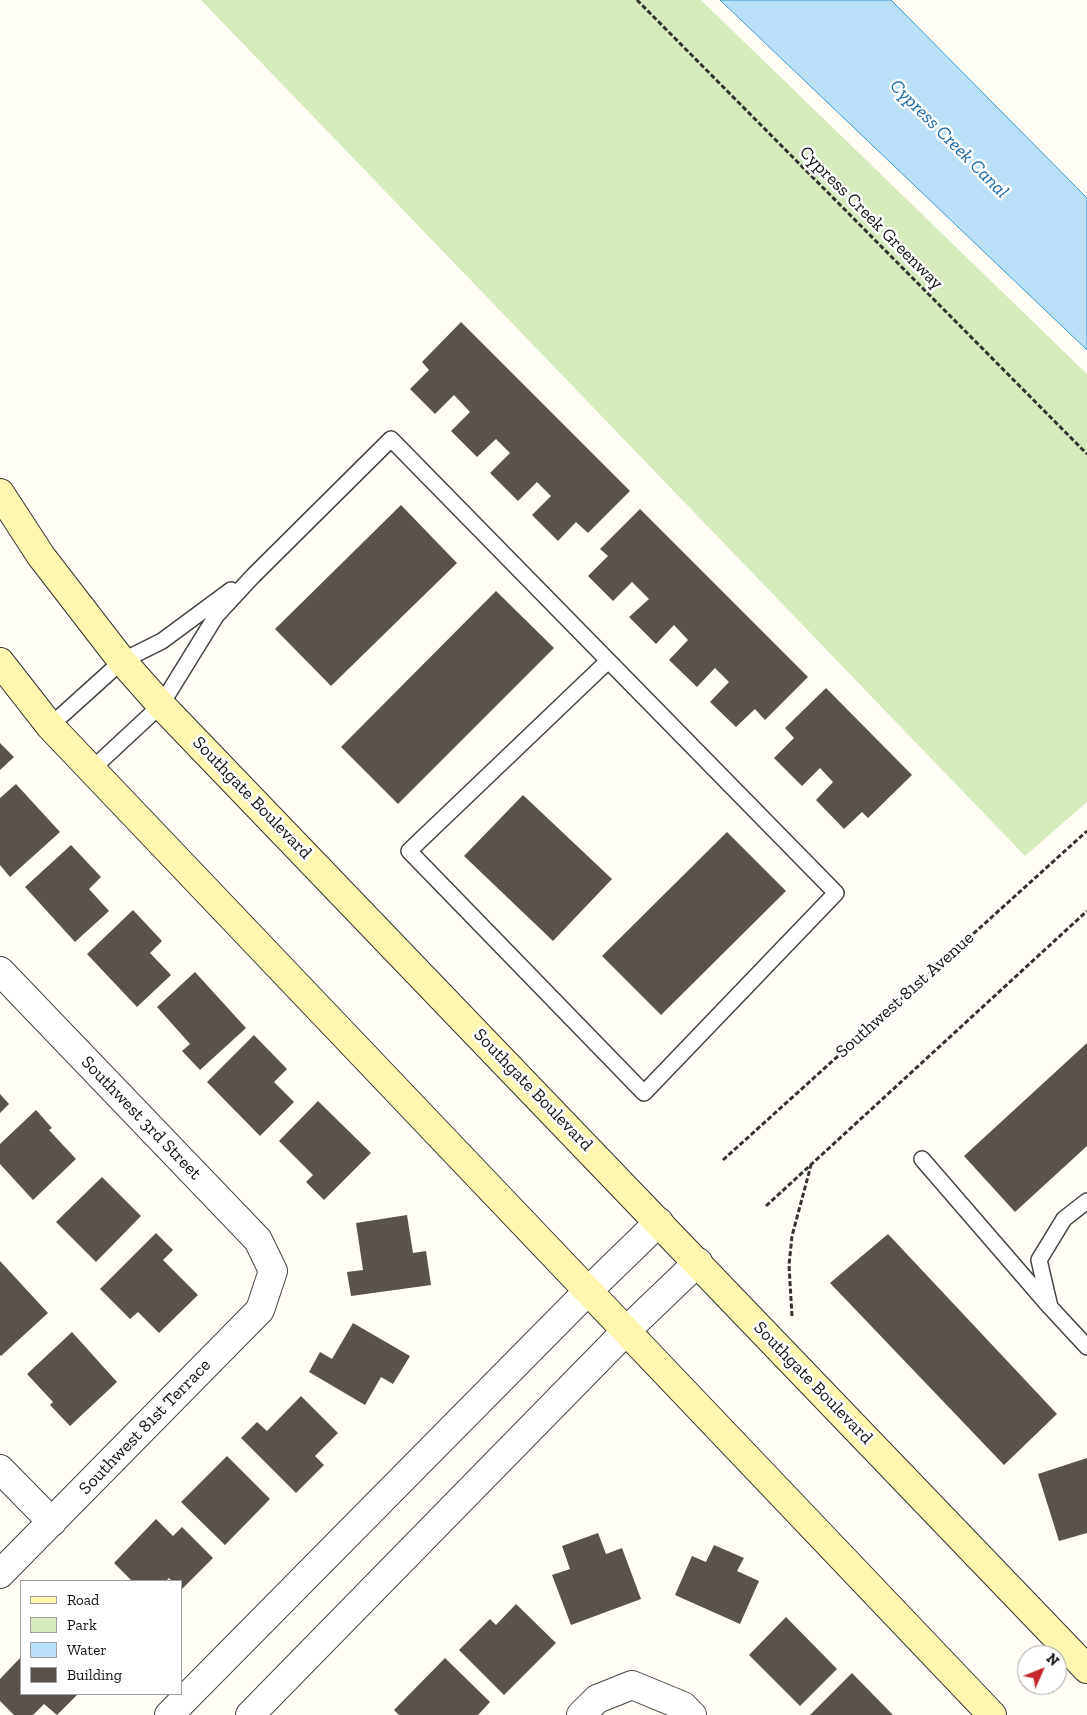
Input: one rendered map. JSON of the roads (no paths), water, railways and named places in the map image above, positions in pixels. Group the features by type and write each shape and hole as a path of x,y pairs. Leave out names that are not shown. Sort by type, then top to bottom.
{"main road":[{"name":"Southgate Boulevard","path":"0,494 41,556 122,661 161,705 1087,1669"},
{"path":"0,662 50,726 91,770 589,1290 992,1715"}],"street":[{"name":"Southwest 3rd Street","path":"0,971 258,1240 273,1271"},
{"path":"169,1715 589,1290 659,1222"},
{"path":"250,1715 627,1330 698,1262"},
{"name":"Southwest 81st Terrace","path":"0,1574 260,1310 273,1271"},
{"path":"0,1469 52,1522"},
{"path":"581,1715 597,1699 632,1685 684,1706 692,1715"}],"lane":[{"path":"91,770 161,705 216,616 253,576 391,439 836,893 644,1093 409,850 608,661"},
{"path":"50,726 122,661 162,642 253,576"},
{"path":"922,1159 1087,1347"},
{"path":"1050,1307 1039,1260 1064,1219 1087,1201"}],"water":[{"name":"Cypress Creek Canal","path":"720,0 891,0 1087,198 1087,350"}]}
